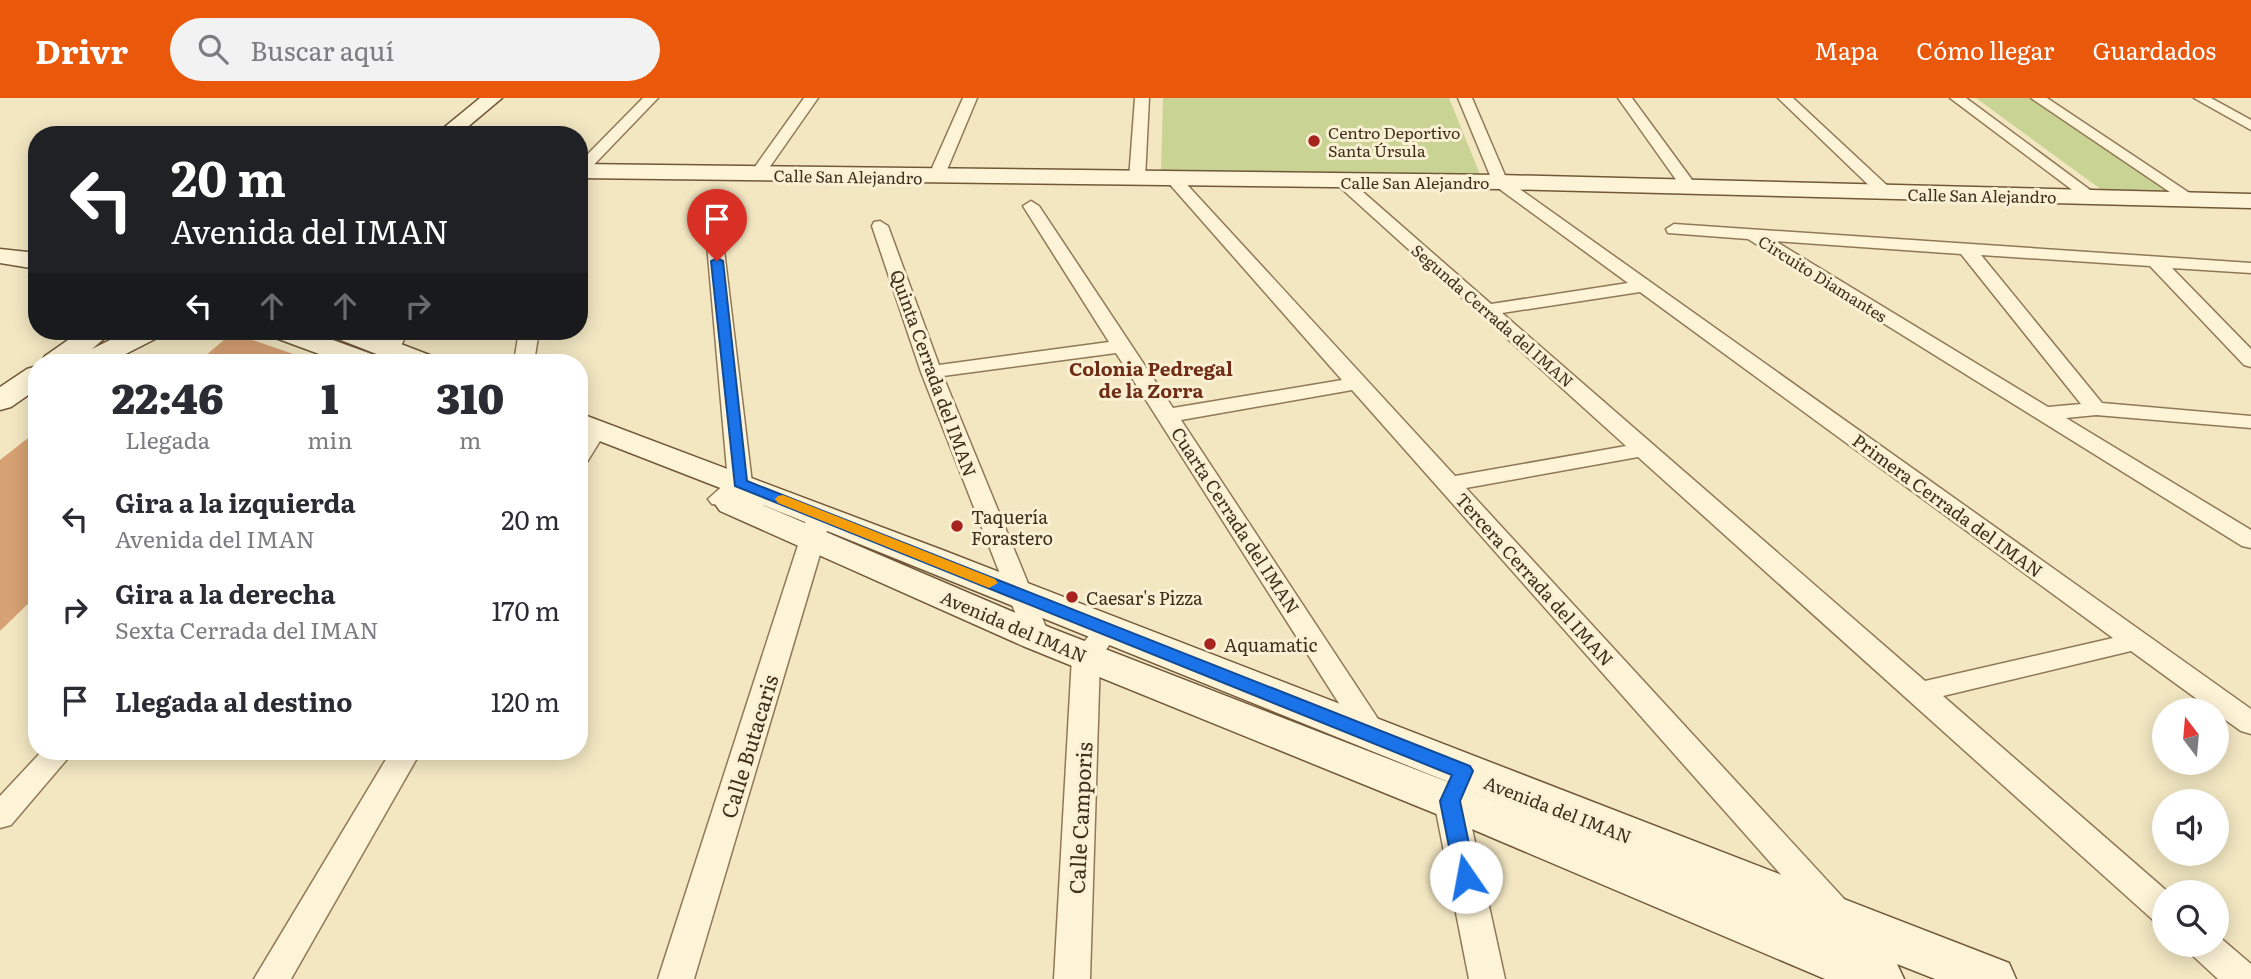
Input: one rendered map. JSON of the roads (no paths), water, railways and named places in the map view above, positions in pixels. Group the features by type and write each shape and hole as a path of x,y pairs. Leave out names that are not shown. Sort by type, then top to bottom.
{"street":[{"path":"456,126 492,98"},
{"path":"588,163 651,98"},
{"path":"757,175 811,98"},
{"path":"936,177 970,98"},
{"path":"1137,179 1142,98"},
{"path":"1465,98 1500,182"},
{"path":"1625,98 1690,188"},
{"path":"1785,98 1886,193"},
{"path":"1957,98 2093,198"},
{"path":"2038,98 2192,200"},
{"path":"2201,98 2251,126"},
{"name":"Calle San Alejandro","path":"588,171 1500,182 2251,201"},
{"name":"Tercera Cerrada del IMAN","path":"1174,180 1895,979"},
{"name":"Segunda Cerrada del IMAN","path":"1340,181 2152,898"},
{"name":"Primera Cerrada del IMAN","path":"1500,182 2251,724"},
{"name":"Cuarta Cerrada del IMAN","path":"1031,206 1170,415 1366,751"},
{"name":"Quinta Cerrada del IMAN","path":"880,226 930,372 1037,636"},
{"path":"1674,229 1750,233"},
{"path":"714,233 730,491"},
{"name":"Circuito Diamantes","path":"1750,233 2251,268"},
{"name":"Circuito Diamantes","path":"1750,233 2251,541"},
{"path":"1966,248 2096,409"},
{"path":"0,256 28,260"},
{"path":"2155,261 2251,361"},
{"path":"1486,310 1644,286"},
{"path":"66,354 86,340"},
{"path":"104,354 131,340"},
{"path":"330,340 387,351"},
{"path":"362,340 387,351"},
{"path":"930,372 1123,346"},
{"path":"0,401 28,381"},
{"path":"1170,415 1359,383"},
{"path":"0,424 28,404"},
{"path":"2043,414 2096,409 2251,422"},
{"name":"Avenida del IMAN","path":"588,440 730,491 816,526 1020,595 1097,643 1457,786 1842,920 1991,979"},
{"path":"1451,484 1645,449"},
{"name":"Avenida del IMAN","path":"816,526 1037,636 1097,643"},
{"name":"Calle Butacaris","path":"676,979 816,526"},
{"path":"1920,692 2137,641"},
{"name":"Calle Camporis","path":"1072,979 1097,643"},
{"path":"0,816 51,760"},
{"path":"272,979 401,760"},
{"path":"1457,786 1487,979"},
{"name":"Avenida del IMAN","path":"1457,786 1879,979"},
{"path":"2218,957 2243,979"}],"place":[{"name":"Centro Deportivo Santa Úrsula","path":"1314,141"},
{"name":"Taquería Forastero","path":"957,526"},
{"name":"Caesar's Pizza","path":"1072,597"},
{"name":"Aquamatic","path":"1210,644"}],"district":[{"name":"Colonia Pedregal de la Zorra","path":"1151,379"}]}
